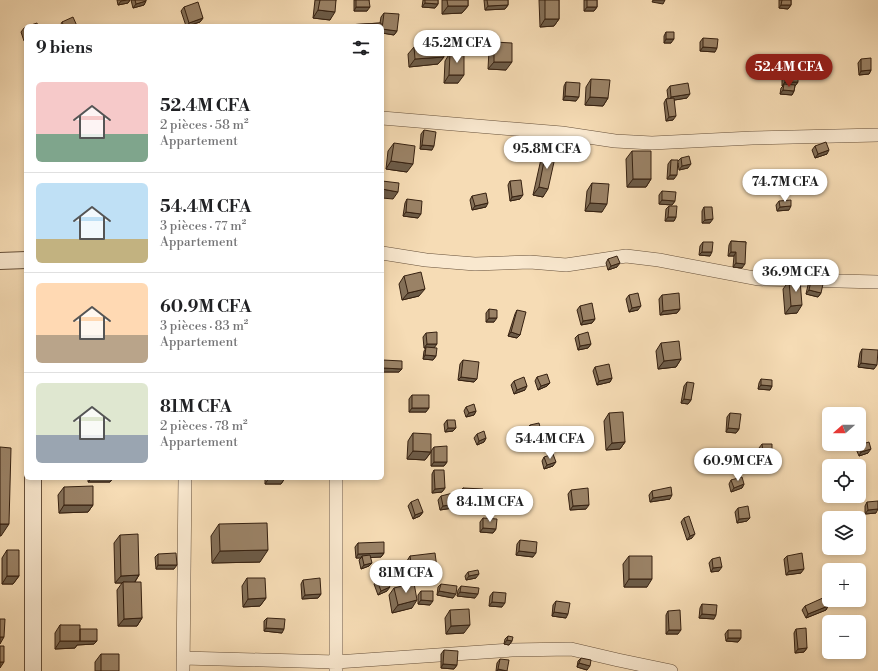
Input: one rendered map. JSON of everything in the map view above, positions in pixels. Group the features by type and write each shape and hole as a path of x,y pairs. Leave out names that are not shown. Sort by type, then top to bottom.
{"street":[{"path":"384,118 562,133 615,141 652,143 752,138 878,135"},
{"path":"384,253 426,260 475,264 530,262 566,265 626,256 659,260 759,279 878,282"},
{"path":"0,261 24,260"},
{"path":"33,480 33,671"},
{"path":"185,480 183,664 336,666 512,650 571,649 671,671"},
{"path":"336,480 336,666"}],"building":[{"path":"135,0 146,0 146,1 136,4"},
{"path":"320,0 336,0 335,12 318,10"},
{"path":"356,0 369,0 370,7 356,7"},
{"path":"425,0 438,0 438,4 425,3"},
{"path":"447,0 468,0 468,6 448,6"},
{"path":"487,0 508,0 508,5 488,6"},
{"path":"545,0 559,0 559,19 545,19"},
{"path":"587,0 597,0 597,7 587,7"},
{"path":"782,0 791,0 791,5 781,5"},
{"path":"198,2 203,18 189,23 184,7"},
{"path":"384,13 399,14 397,31 384,29 384,24 383,24"},
{"path":"73,17 76,24 63,24 62,22"},
{"path":"666,32 674,32 674,39 666,39"},
{"path":"703,38 718,39 717,48 703,47"},
{"path":"494,42 512,43 512,62 494,62"},
{"path":"443,44 444,57 415,59 414,47"},
{"path":"450,53 464,53 464,75 449,75"},
{"path":"871,58 871,70 861,71 861,59"},
{"path":"785,72 798,72 798,82 785,82"},
{"path":"591,79 610,80 608,98 590,97"},
{"path":"566,82 580,83 579,97 565,96"},
{"path":"688,83 690,94 671,97 670,86"},
{"path":"784,84 795,85 794,91 783,90"},
{"path":"674,98 676,116 669,117 666,99"},
{"path":"424,130 436,132 434,146 422,145"},
{"path":"826,142 829,150 818,154 815,146"},
{"path":"394,143 415,146 413,164 391,161"},
{"path":"546,151 556,153 548,189 539,187"},
{"path":"632,151 651,151 651,179 633,179"},
{"path":"689,156 691,164 682,166 681,158"},
{"path":"671,160 678,160 677,175 670,175"},
{"path":"521,180 523,195 512,197 510,181"},
{"path":"384,181 399,183 398,192 384,189"},
{"path":"592,183 609,184 607,204 590,203"},
{"path":"662,191 676,192 675,201 662,200"},
{"path":"486,193 488,203 475,206 472,196"},
{"path":"407,199 422,201 421,214 406,212"},
{"path":"791,200 791,206 780,207 779,201"},
{"path":"669,206 677,206 676,217 668,217"},
{"path":"704,207 712,207 713,219 705,220"},
{"path":"731,241 746,242 745,264 736,263 736,252 731,252"},
{"path":"703,242 713,242 712,252 702,252"},
{"path":"617,256 620,263 611,266 608,259"},
{"path":"421,272 425,289 408,293 404,276"},
{"path":"800,280 802,305 791,306 789,281"},
{"path":"811,281 823,284 821,293 809,290"},
{"path":"638,293 641,306 632,308 629,295"},
{"path":"679,293 680,309 663,311 662,295"},
{"path":"592,303 595,319 583,321 580,306"},
{"path":"489,309 497,310 497,318 489,318"},
{"path":"517,310 526,312 520,335 511,332"},
{"path":"437,332 437,344 427,344 426,333"},
{"path":"588,332 591,344 580,346 578,335"},
{"path":"679,341 681,359 664,361 661,343"},
{"path":"426,347 437,348 436,356 425,355"},
{"path":"862,349 878,350 877,365 861,363"},
{"path":"384,360 402,361 402,369 384,368"},
{"path":"463,360 479,362 477,379 461,377"},
{"path":"609,364 612,378 599,381 595,367"},
{"path":"547,374 550,383 541,386 537,377"},
{"path":"524,377 527,386 517,390 514,381"},
{"path":"761,379 772,380 772,386 761,385"},
{"path":"687,382 694,383 691,400 684,399"},
{"path":"412,395 429,395 429,408 412,408"},
{"path":"474,404 476,411 469,413 466,407"},
{"path":"623,412 625,442 612,443 609,413"},
{"path":"730,413 741,414 739,429 728,428"},
{"path":"447,420 455,420 456,428 448,428"},
{"path":"539,423 541,431 531,433 530,425"},
{"path":"484,431 486,438 479,441 477,434"},
{"path":"413,433 431,434 431,452 413,451"},
{"path":"869,442 871,449 866,450 866,443"},
{"path":"762,444 772,444 772,450 763,451"},
{"path":"447,446 447,462 434,462 434,447"},
{"path":"0,447 11,448 9,524 0,524"},
{"path":"553,454 556,462 547,465 544,457"},
{"path":"434,470 444,470 445,488 435,489"},
{"path":"742,477 744,484 734,488 731,480"},
{"path":"93,486 93,505 64,505 64,487"},
{"path":"671,487 672,495 653,498 652,491"},
{"path":"463,488 483,489 483,495 463,494"},
{"path":"588,488 589,505 573,506 571,490"},
{"path":"453,493 456,504 443,506 441,496"},
{"path":"418,499 423,512 415,515 411,502"},
{"path":"878,501 878,509 868,510 867,502"},
{"path":"748,506 750,518 739,519 738,508"},
{"path":"689,516 695,534 690,536 684,518"},
{"path":"483,518 497,519 496,529 483,528"},
{"path":"267,523 268,550 220,551 219,524"},
{"path":"138,534 139,575 121,576 120,535"},
{"path":"520,540 537,542 536,553 519,551"},
{"path":"384,542 384,553 358,554 358,543"},
{"path":"7,550 19,550 19,576 7,576"},
{"path":"176,553 177,565 158,565 158,554"},
{"path":"435,553 437,568 412,571 410,556"},
{"path":"802,553 804,569 789,571 787,556"},
{"path":"370,555 372,563 364,565 362,556"},
{"path":"629,556 652,556 652,579 629,579"},
{"path":"720,557 722,567 713,568 712,559"},
{"path":"478,570 479,574 469,576 468,572"},
{"path":"385,576 390,587 381,591 377,580"},
{"path":"247,578 265,578 266,598 248,599"},
{"path":"320,578 321,594 305,595 303,580"},
{"path":"123,582 141,582 142,618 124,619"},
{"path":"414,583 417,600 398,605 394,588"},
{"path":"441,584 457,586 456,594 439,591"},
{"path":"461,586 479,588 478,594 460,592"},
{"path":"421,591 433,591 433,601 421,600"},
{"path":"493,592 506,593 505,603 492,602"},
{"path":"822,598 822,607 826,607 808,614 805,606"},
{"path":"556,601 570,603 568,614 554,612"},
{"path":"702,604 717,605 716,615 702,614"},
{"path":"469,609 470,625 451,626 450,610"},
{"path":"680,610 681,630 669,630 668,611"},
{"path":"267,618 285,619 284,629 266,628"},
{"path":"0,619 5,619 4,637 0,637"},
{"path":"60,625 80,625 80,641 60,641"},
{"path":"806,628 807,648 798,649 796,629"},
{"path":"80,629 97,629 97,641 80,641"},
{"path":"728,630 741,630 741,638 728,638"},
{"path":"508,636 513,637 512,641 507,640"},
{"path":"0,646 4,646 4,662 0,662"},
{"path":"444,650 458,651 457,665 443,664"},
{"path":"101,654 119,654 119,671 101,671"},
{"path":"581,658 591,660 590,666 579,663"},
{"path":"500,659 509,660 507,671 498,669"}]}
